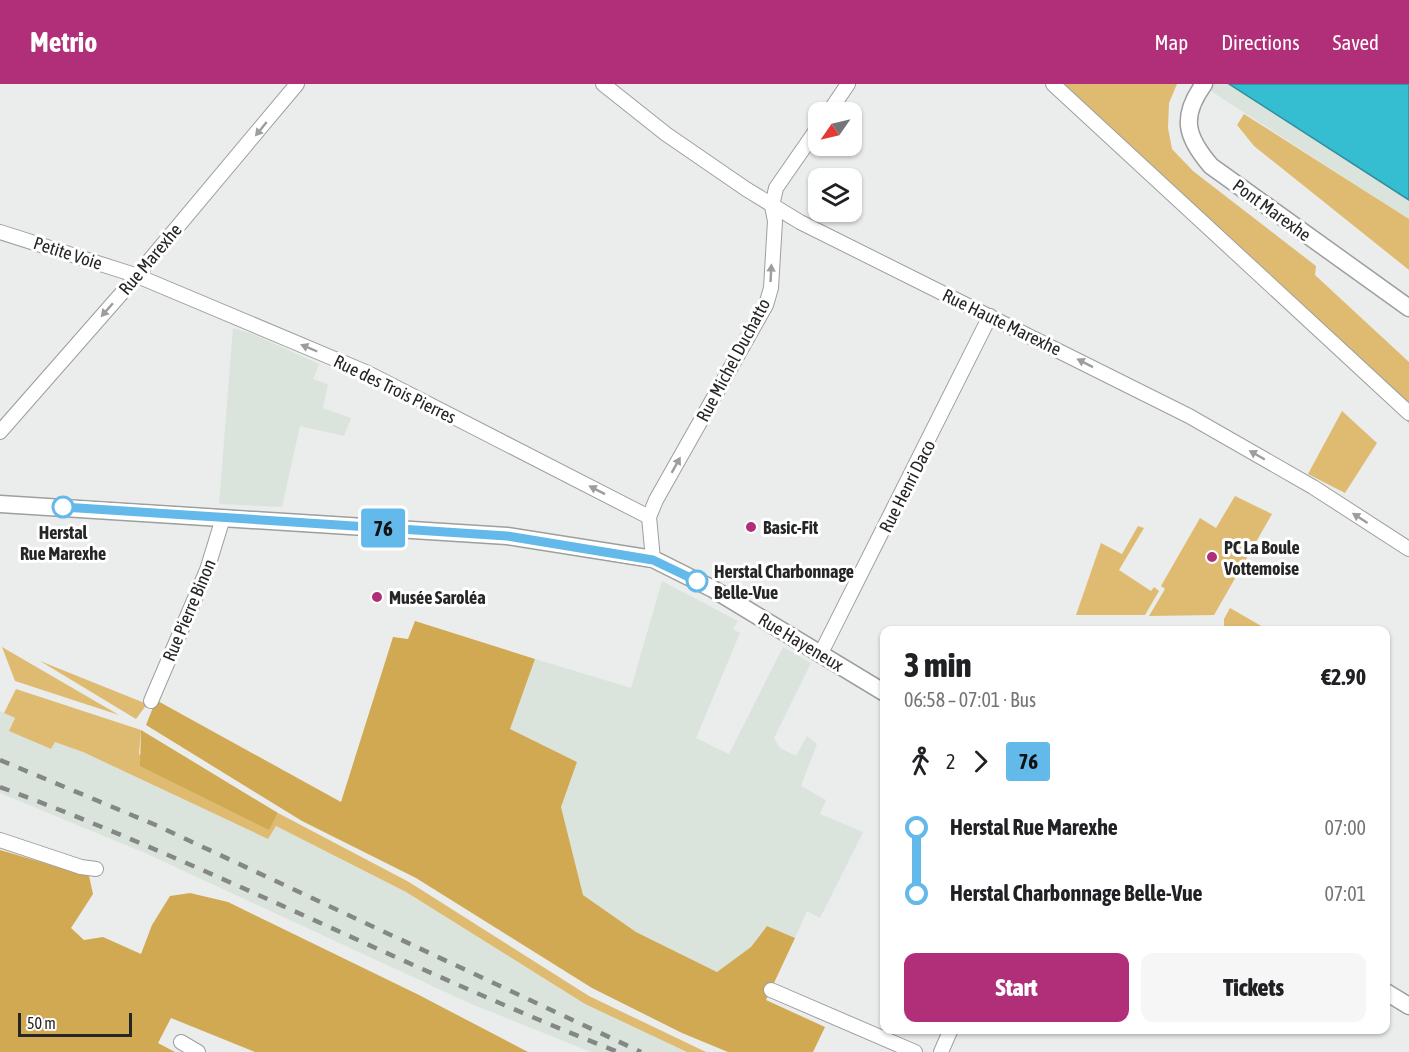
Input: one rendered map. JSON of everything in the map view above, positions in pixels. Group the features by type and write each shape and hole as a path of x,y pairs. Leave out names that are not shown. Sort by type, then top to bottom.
{"street":[{"name":"Rue Marexhe","path":"0,432 232,164 297,84"},
{"name":"Rue Haute Marexhe","path":"603,84 666,134 772,206 1189,416 1313,487 1409,549"},
{"path":"836,102 848,84"},
{"path":"1053,84 1409,413"},
{"name":"Pont Marexhe","path":"1201,88 1189,114 1188,134 1193,146 1211,166 1409,309"},
{"name":"Rue Michel Duchatto","path":"649,517 766,305 771,288 774,229 772,206 777,188 808,142"},
{"name":"Petite Voie","path":"0,232 135,275"},
{"name":"Rue des Trois Pierres","path":"135,275 368,373 649,517"},
{"name":"Rue Henri Daco","path":"821,653 990,316"},
{"name":"Rue Hayeneux","path":"0,504 507,536 653,560 713,589 880,690"},
{"path":"649,517 653,560"},
{"name":"Rue Pierre Binon","path":"151,701 207,570 223,518"},
{"path":"0,840 96,869"},
{"path":"771,990 915,1052"},
{"path":"1390,994 1409,1006"},
{"path":"941,1052 949,1034"},
{"path":"181,1042 198,1052"}],"shaded area":[{"path":"1046,84 1177,84 1169,103 1168,128 1172,149 1193,171 1316,266 1315,275 1409,362 1409,423 1134,163"},
{"path":"1200,84 1229,84 1409,200 1409,219"},
{"path":"1244,114 1409,219 1409,270 1254,146 1237,125"},
{"path":"233,328 253,334 319,364 313,379 328,384 323,408 351,418 344,436 300,426 282,507 219,504"},
{"path":"1342,411 1377,443 1345,493 1308,474"},
{"name":"PC La Boule Vottemoise","path":"1235,496 1272,514 1214,615 1149,616 1165,589 1161,586 1200,518 1216,528"},
{"path":"1138,526 1144,528 1119,570 1151,591 1154,587 1159,591 1145,615 1076,615 1101,543 1122,554"},
{"path":"662,581 738,621 733,629 740,633 696,738 729,754 783,647 811,663 774,738 780,748 796,756 807,736 817,744 801,786 826,800 820,814 863,832 820,918 807,911 795,938 767,926 751,947 717,972 636,932 583,895 561,807 577,762 509,729 535,659 631,688"},
{"path":"1230,608 1261,626 1224,626 1224,619"},
{"path":"415,621 535,659 510,729 577,762 561,807 583,895 636,932 717,972 751,947 767,926 795,938 766,1000 825,1027 813,1052 728,1052 682,1033 592,988 416,878 302,821 146,725 156,700 341,802 393,637 408,639"},
{"path":"2,647 119,715 15,681"},
{"path":"40,661 147,704 136,719"},
{"path":"16,689 141,730 139,754 269,829 278,813 409,882 589,996 706,1052 687,1052 585,1004 406,892 276,826 268,839 83,752 55,742 51,749 9,731 15,718 4,713"},
{"path":"0,711 15,718 10,731 51,749 55,741 83,752 268,839 276,826 406,892 585,1004 687,1052 591,1052 469,1003 145,853 0,793"},
{"path":"141,730 278,813 269,830 140,766"},
{"path":"0,850 89,876 93,894 71,928 84,940 103,937 141,954 152,925 170,896 190,893 228,902 419,995 528,1052 255,1052 171,1018 158,1043 175,1052 0,1052"}],"water":[{"path":"1229,84 1409,84 1409,200"}],"railway":[{"path":"0,760 158,826 641,1052"},
{"path":"0,787 156,850 463,987 618,1052"}],"bus line":[{"name":"76","path":"63,507 507,536 653,560 697,581"}],"place":[{"name":"Herstal Rue Marexhe","path":"63,507"},
{"name":"Basic-Fit","path":"751,527"},
{"name":"PC La Boule Vottemoise","path":"1212,557"},
{"name":"Herstal Charbonnage Belle-Vue","path":"697,581"},
{"name":"Musée Saroléa","path":"377,597"}]}
